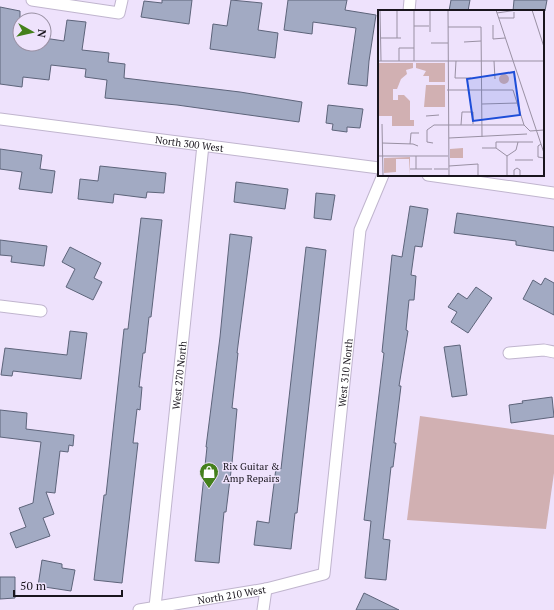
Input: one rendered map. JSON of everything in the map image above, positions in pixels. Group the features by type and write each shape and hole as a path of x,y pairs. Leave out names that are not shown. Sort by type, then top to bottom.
{"street":[{"path":"32,0 119,13 122,0"},
{"path":"409,10 410,0"},
{"name":"North 300 West","path":"0,119 378,168"},
{"name":"West 270 North","path":"155,607 203,145"},
{"name":"West 310 North","path":"324,574 360,230 383,176"},
{"path":"435,176 554,193"},
{"path":"0,306 42,311"},
{"path":"509,353 544,350 554,352"},
{"name":"North 210 West","path":"139,610 266,589 324,574"},
{"path":"263,610 266,589"}],"shaded area":[{"path":"420,416 554,435 554,473 546,529 407,520"}],"building":[{"path":"162,0 192,0 189,24 141,17 144,1 162,3"},
{"path":"231,0 262,3 258,30 278,33 275,58 210,49 213,24 227,26"},
{"path":"288,0 347,0 345,10 376,15 367,86 348,84 356,28 313,22 312,34 284,30"},
{"path":"451,0 470,0 468,10 449,10"},
{"path":"514,0 547,0 545,11 513,10"},
{"path":"0,7 20,11 12,12 12,52 52,52 52,39 64,41 67,20 86,22 82,50 109,53 108,62 125,64 124,78 240,92 302,102 299,122 177,105 105,98 107,80 85,77 86,69 51,65 49,80 23,77 22,87 0,84"},
{"path":"328,105 363,109 360,128 347,127 347,132 332,130 333,124 326,123"},
{"path":"0,149 42,155 40,169 55,171 52,193 19,189 22,172 0,169"},
{"path":"100,166 166,173 164,193 147,192 146,198 114,194 113,203 78,199 80,179 98,181"},
{"path":"236,182 288,189 285,209 234,202"},
{"path":"316,193 335,195 331,220 314,218"},
{"path":"410,206 428,209 422,247 415,246 411,275 416,276 414,300 409,300 406,330 408,331 399,386 401,386 394,443 396,443 393,467 391,467 383,539 390,540 386,580 365,578 371,521 364,520 384,353 382,352 392,255 402,257"},
{"path":"457,213 554,227 554,251 516,245 516,241 454,233"},
{"path":"141,218 162,220 151,317 149,317 139,387 142,387 140,410 137,409 133,443 138,443 122,583 94,580 104,495 106,495 124,329 128,329"},
{"path":"230,234 252,237 237,353 232,408 237,409 232,463 226,512 224,512 219,563 195,561"},
{"path":"0,240 47,246 44,266 11,262 12,256 0,255"},
{"path":"70,247 101,263 94,278 102,282 93,300 66,287 75,269 62,262"},
{"path":"306,247 326,250 297,513 295,513 291,549 254,545 257,521 269,523 276,468 281,469"},
{"path":"545,278 554,283 554,315 523,299 533,280 541,285"},
{"path":"476,287 492,298 468,333 451,322 457,312 448,307 458,293 467,299"},
{"path":"70,331 87,333 81,379 13,371 12,376 1,375 5,348 67,355"},
{"path":"460,345 467,395 452,397 444,347"},
{"path":"552,397 554,417 511,423 509,405 523,403 522,401"},
{"path":"0,410 27,413 26,429 74,435 73,446 69,445 68,452 60,451 55,493 46,492 54,514 43,518 50,536 16,548 10,533 26,527 19,508 33,503 41,442 0,437"},
{"path":"42,560 62,564 62,568 75,570 71,591 38,586"},
{"path":"0,577 15,577 15,598 0,599"},
{"path":"364,593 399,610 356,610"}],"place":[{"name":"Rix Guitar & Amp Repairs","path":"209,489"}]}
